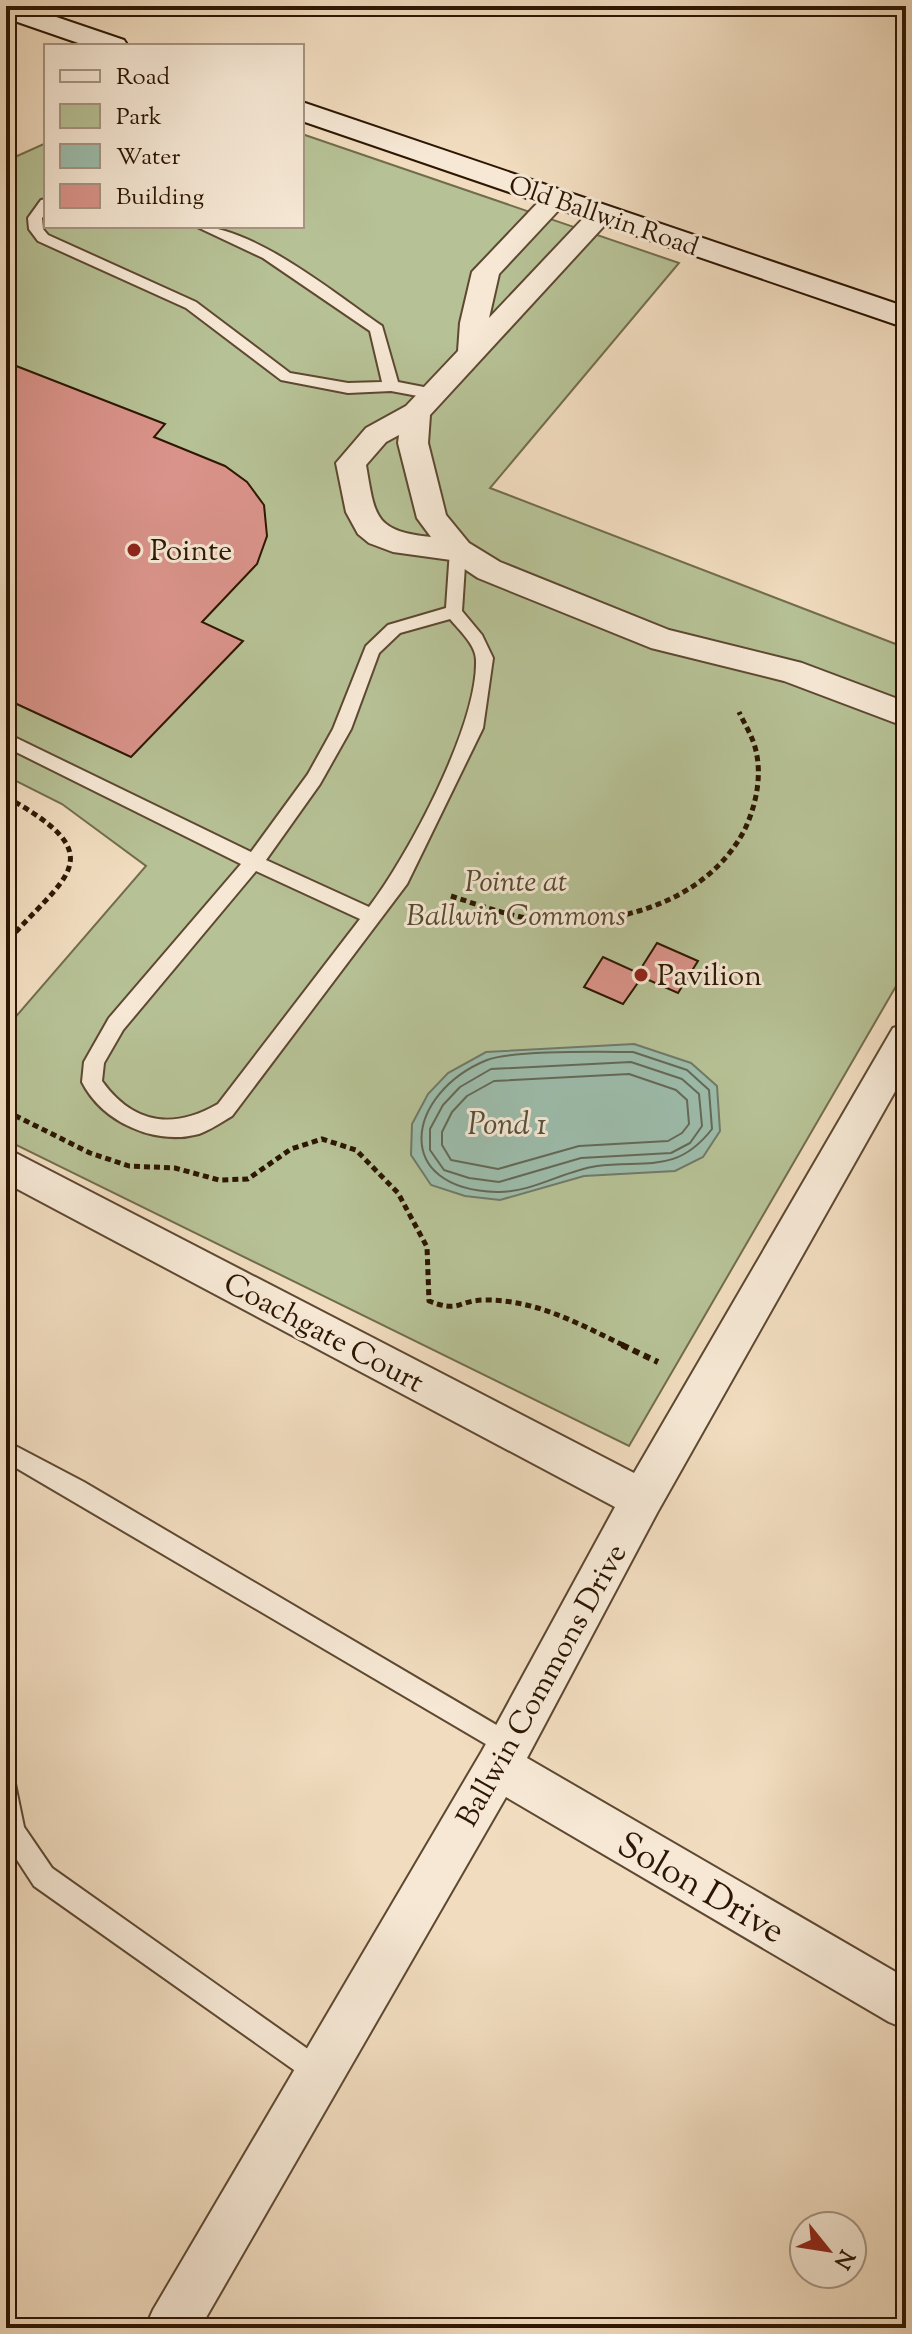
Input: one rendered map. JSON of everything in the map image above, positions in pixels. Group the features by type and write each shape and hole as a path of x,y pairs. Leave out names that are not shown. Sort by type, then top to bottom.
{"street":[{"path":"6,9 108,44"},
{"name":"Old Ballwin Road","path":"304,112 906,318"},
{"path":"472,353 474,323 486,272 556,199"},
{"path":"458,550 389,542 367,528 355,499 351,463 376,435 425,404 602,214"},
{"path":"425,404 413,443 423,488 432,518 458,550 489,570 662,640 791,671 906,715"},
{"name":"Ballwin Commons Drive","path":"171,2328 504,1756 642,1499 906,1039"},
{"name":"Coachgate Court","path":"6,1164 642,1499"},
{"name":"Solon Drive","path":"504,1756 905,2002"}],"lane":[{"path":"44,206 35,218 36,229 43,238 191,305 286,377 348,388 391,386 425,404"},
{"path":"207,228 268,255 377,329 391,386"},
{"path":"454,612 394,629 372,650 335,741 314,779 254,862 116,1024 94,1062 92,1082 108,1105 134,1119 167,1130 197,1126 225,1110 401,879 474,728 485,658 476,639 454,612 458,550"},
{"path":"6,739 372,917"},
{"path":"6,1451 504,1756"},
{"path":"6,1787 12,1831 43,1877 320,2073"}],"path":[{"path":"451,896 502,912 562,922 599,919 651,908 688,891 726,862 752,816 759,784 756,750 739,712"},
{"path":"6,797 54,826 67,844 71,864 58,892 6,943"},
{"path":"6,1111 90,1153 129,1166 175,1168 219,1180 248,1179 291,1149 322,1139 356,1150 398,1193 427,1247 429,1301 450,1309 482,1300 551,1310 658,1362"}],"green space":[{"name":"Pointe at Ballwin Commons","path":"304,135 679,263 490,488 906,648 906,969 629,1446 6,1140 6,1028 146,866 62,804 6,776 6,161 44,144 44,228 304,228"}],"water":[{"name":"Pond 1","path":"634,1044 691,1063 717,1086 720,1131 703,1157 675,1171 584,1176 500,1200 465,1196 431,1185 411,1155 412,1124 428,1094 448,1073 486,1052"}],"building":[{"name":"Pointe","path":"6,362 165,424 154,437 225,466 247,482 264,505 267,536 257,564 202,622 243,641 131,757 6,699"},
{"name":"Pavilion","path":"657,943 698,961 678,993 642,977 623,1004 584,987 603,957 638,973"}],"place":[{"name":"Pointe","path":"134,550"},
{"name":"Pavilion","path":"641,975"}]}
